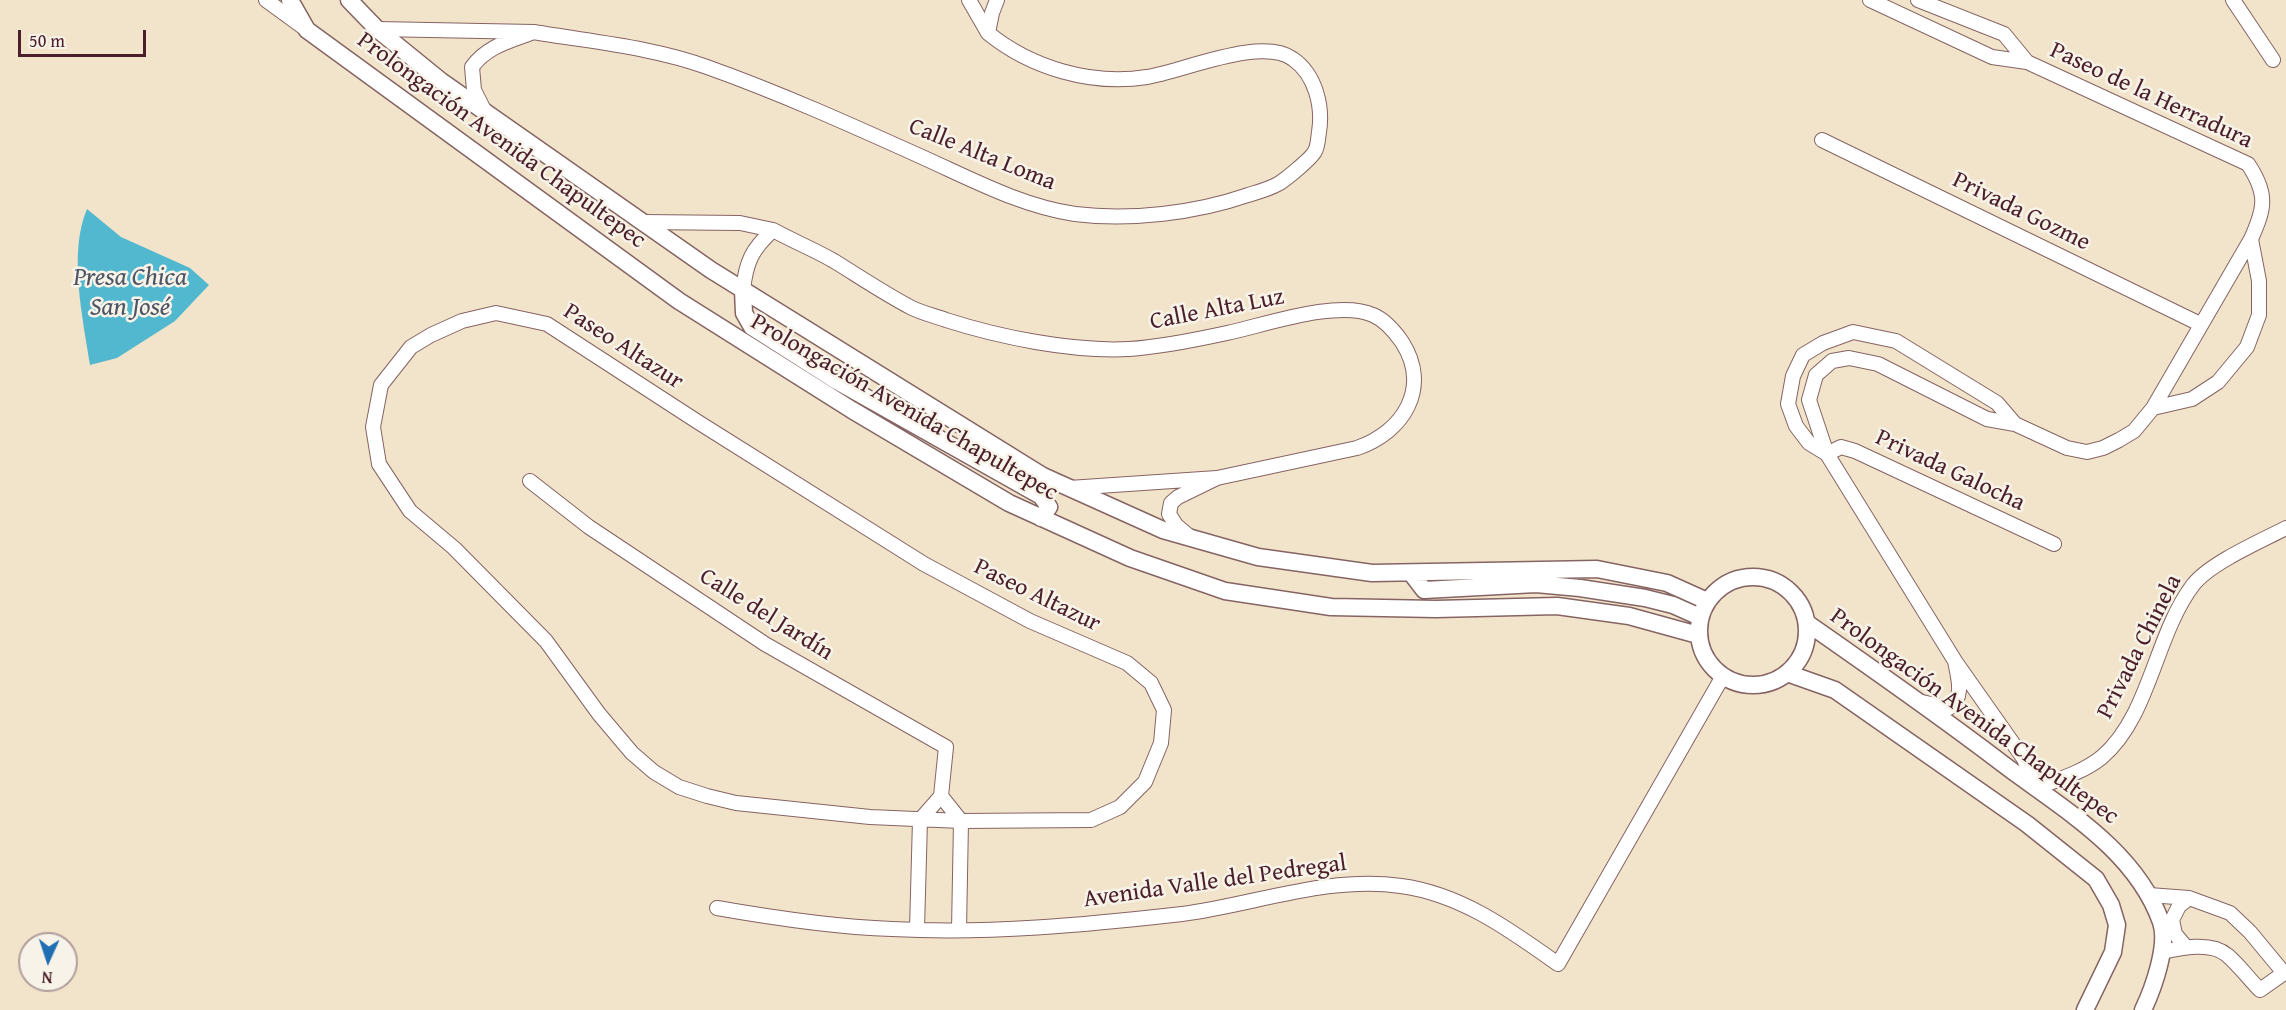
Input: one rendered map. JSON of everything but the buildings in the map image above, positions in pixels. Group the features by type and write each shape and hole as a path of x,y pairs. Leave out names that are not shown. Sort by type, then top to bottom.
{"street":[{"path":"266,0 308,30"},
{"name":"Prolongación Avenida Chapultepec","path":"290,0 308,30 679,301 861,416 1009,503 1041,518 1130,558 1225,591 1331,607 1437,609 1557,606 1629,616 1698,635"},
{"name":"Prolongación Avenida Chapultepec","path":"349,0 377,29 441,81 711,270 1033,470 1163,530 1195,541 1258,557 1372,573 1551,568 1597,569 1667,583 1707,601"},
{"name":"Calle Alta Loma","path":"377,29 534,32 656,53 703,65 857,128 1029,204 1076,214 1170,214 1224,203 1277,185 1315,152 1321,118 1318,98 1308,75 1294,59 1277,51 1255,50 1146,78 1100,78 1056,70 1019,53 988,33 969,0"},
{"path":"988,33 997,0"},
{"name":"Paseo de la Herradura","path":"1870,0 1992,57 2027,62 2248,164 2259,180 2264,198 2261,216 2251,239 2153,408 2134,431 2103,448 2087,452 2067,448 2015,424 1987,419 1878,364 1849,358 1832,361 1816,375 1809,400 1827,454 1956,661 2024,759 2036,788"},
{"name":"Paseo de la Herradura","path":"1918,0 2004,34 2027,62"},
{"path":"2233,0 2273,60"},
{"path":"485,112 474,90 471,67 489,49 534,32"},
{"name":"Privada Gozme","path":"1822,140 2200,324"},
{"name":"Calle Alta Luz","path":"642,222 740,223 773,230 832,260 913,309 970,328 1022,339 1075,347 1128,349 1180,343 1324,310 1351,309 1374,315 1395,331 1411,356 1415,377 1410,402 1399,422 1377,441 1358,448 1216,478 1069,488"},
{"path":"773,230 758,244 749,259 743,290 744,313 752,327 835,380 1041,496 1049,507 1041,518"},
{"path":"2153,408 2192,399 2218,382 2247,348 2259,315 2259,281 2251,239"},
{"name":"Paseo Altazur","path":"495,313 547,324 924,564 1030,621 1127,663 1151,683 1164,710 1161,743 1145,782 1120,807 1091,820 920,820 736,803 679,787 654,772 632,753 599,714 546,642 454,548 410,511 379,464 373,427 381,386 411,346 462,321 495,313"},
{"name":"Paseo de la Herradura","path":"1827,454 1809,443 1796,426 1788,404 1793,376 1803,355 1823,343 1852,332 1896,341 1997,403 2015,424"},
{"name":"Privada Galocha","path":"1827,454 1841,447 1855,451 2054,544"},
{"name":"Calle Alta Luz","path":"1195,541 1176,525 1169,514 1171,503 1178,497 1216,478"},
{"name":"Calle del Jardín","path":"530,482 590,527 765,644 946,747 941,796"},
{"name":"Privada Chinela","path":"2036,788 2101,759 2115,744 2141,700 2164,638 2195,583 2207,572 2286,528"},
{"path":"1411,573 1424,590 1547,585 1645,598 1673,605 1700,617"},
{"name":"Prolongación Avenida Chapultepec","path":"1723,676 1710,665 1702,651 1698,635 1700,617 1707,601 1720,587 1736,579 1755,576 1774,580 1790,591 1801,605 1807,623 1807,642 1799,659 1787,674"},
{"name":"Prolongación Avenida Chapultepec","path":"1807,623 1921,701 2098,835 2133,871 2149,896 2162,925 2162,952 2156,978 2143,1010"},
{"name":"Paseo de la Herradura","path":"1921,701 1948,708 1954,704 1959,695 1956,661"},
{"path":"1723,676 1737,683 1754,685 1770,682 1787,674 1835,690 2026,824 2096,879 2110,905 2117,926 2113,952 2085,1010"},
{"name":"Avenida Valle del Pedregal","path":"717,908 782,919 893,929 959,930 1088,924 1185,913 1345,884 1399,885 1434,892 1468,907 1513,932 1558,964 1723,676"},
{"path":"917,929 920,820 941,796 961,821 959,930"},
{"path":"2149,896 2189,898 2230,913 2250,932 2284,973 2260,990 2226,953 2213,948 2186,947 2162,952"},
{"path":"2186,947 2175,934 2172,920 2179,906 2189,898"}],"water":[{"name":"Presa Chica San José","path":"87,209 121,237 190,268 209,285 175,321 117,358 90,365 81,307 78,266 81,226"}]}
